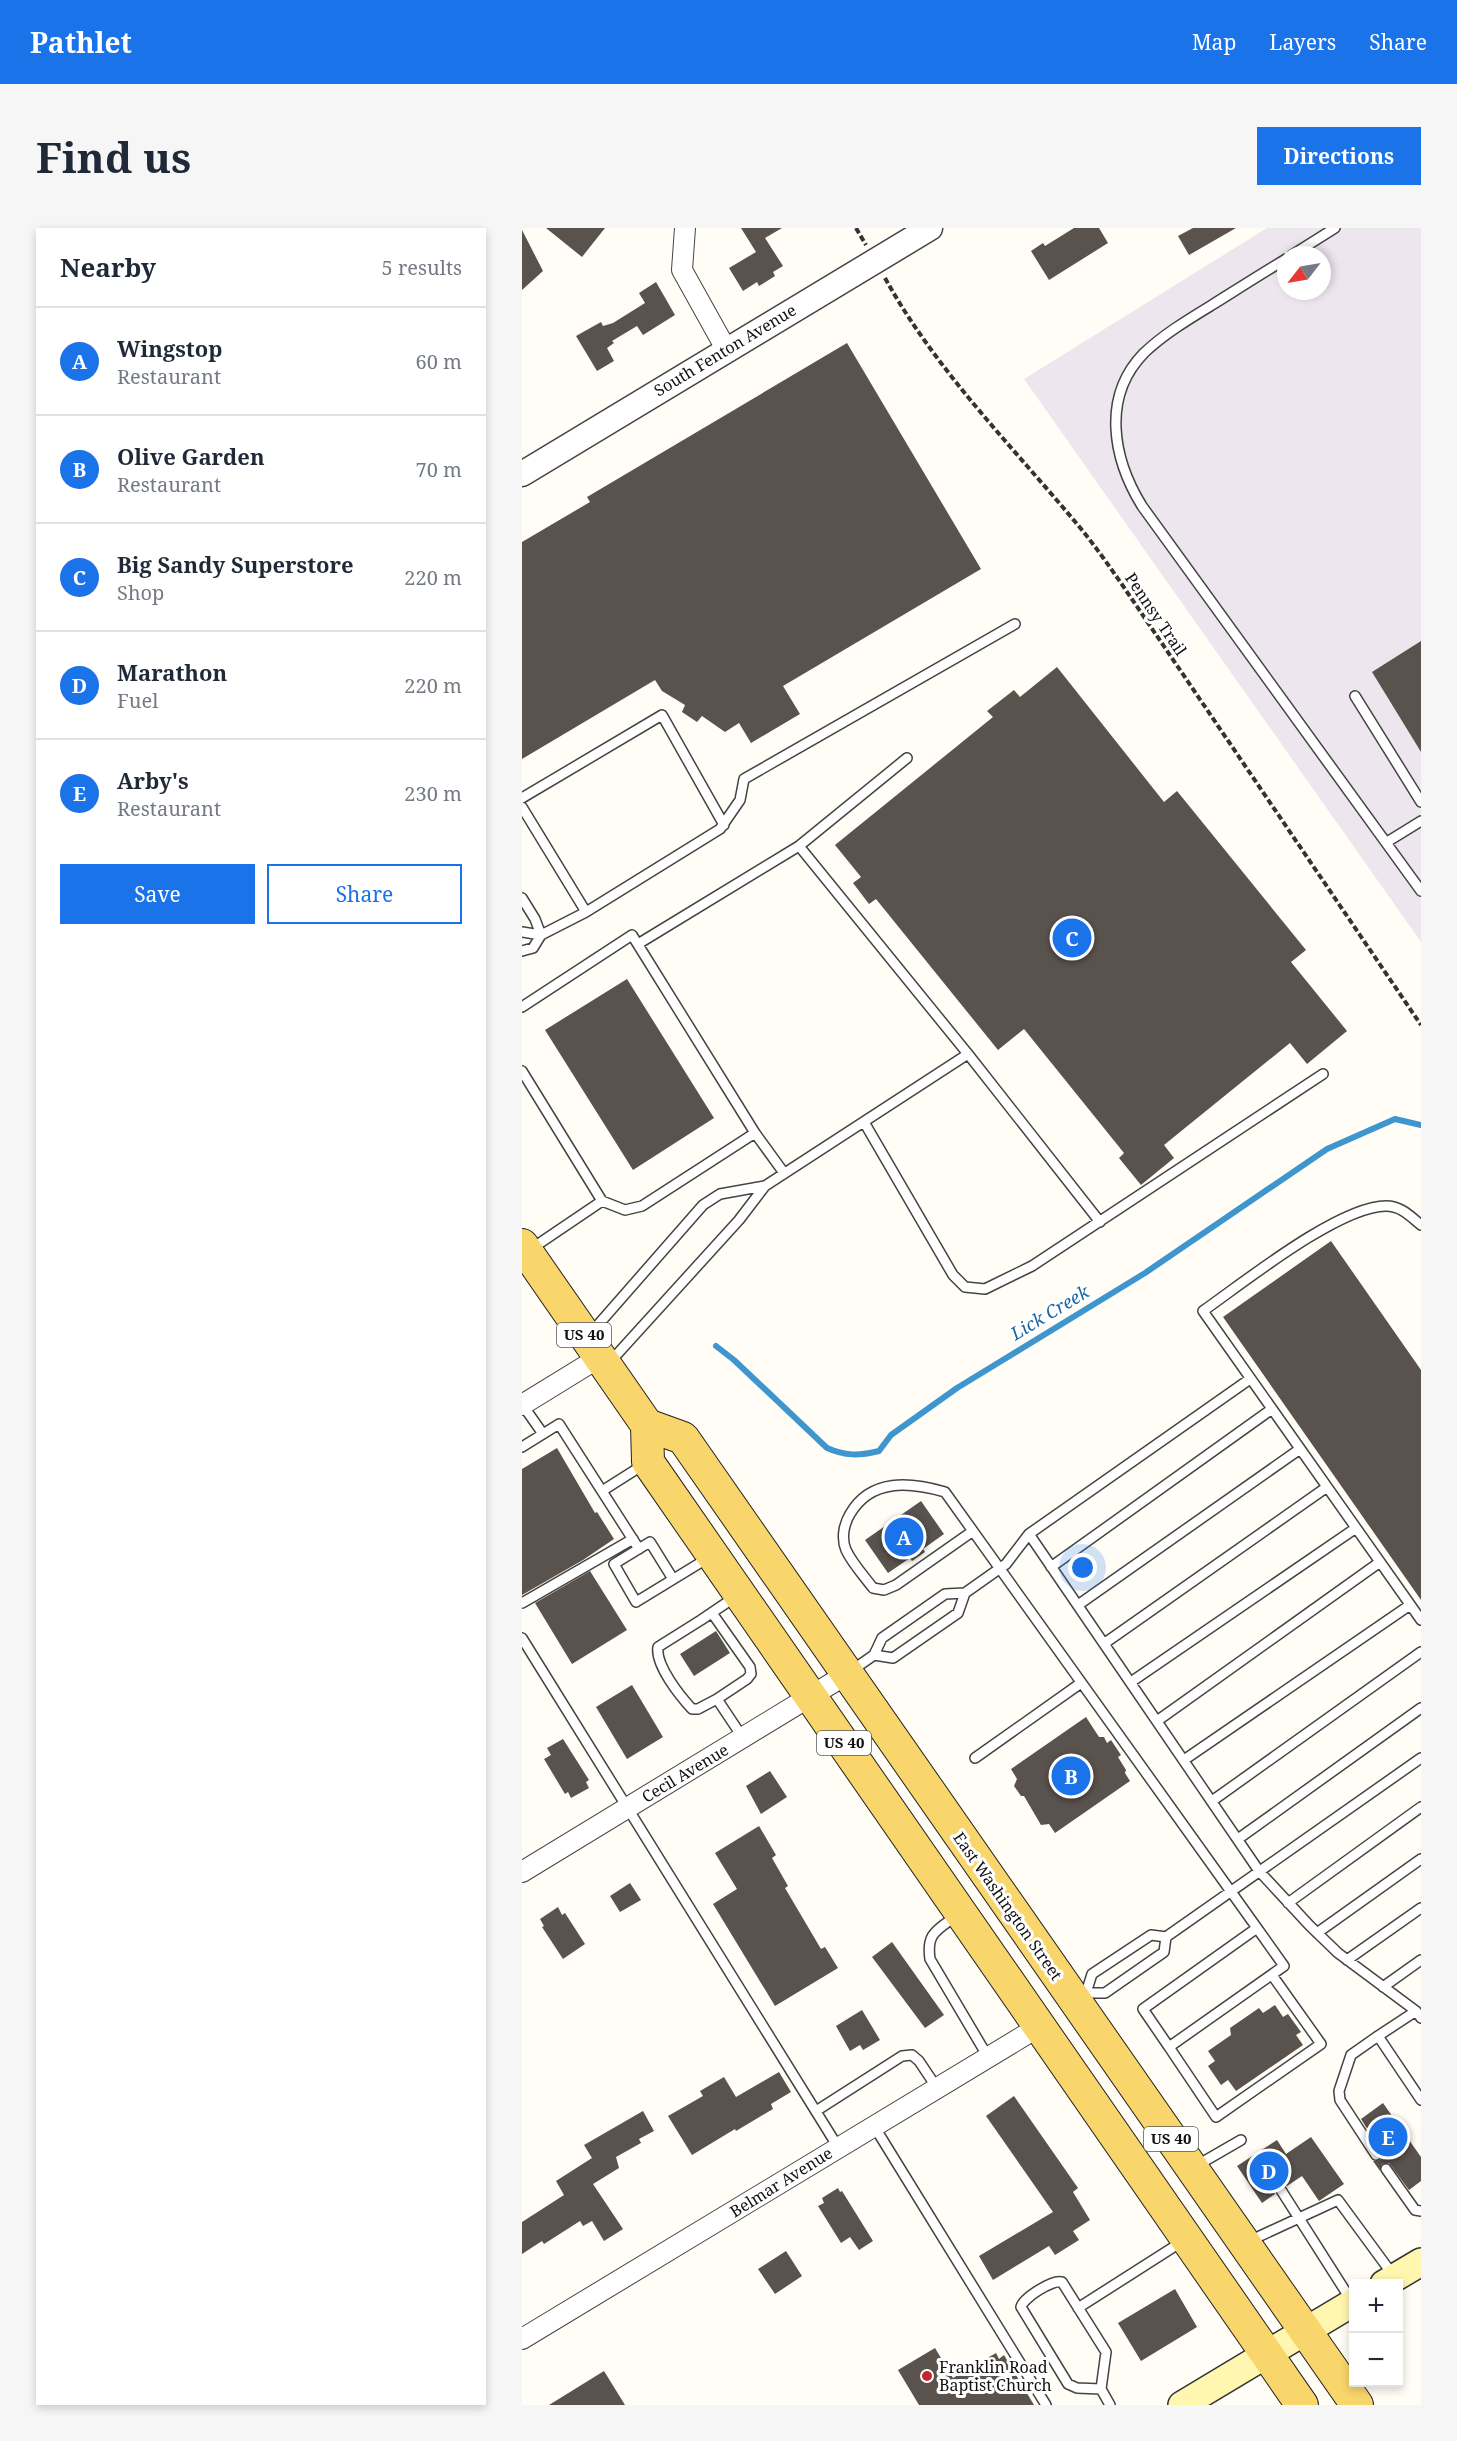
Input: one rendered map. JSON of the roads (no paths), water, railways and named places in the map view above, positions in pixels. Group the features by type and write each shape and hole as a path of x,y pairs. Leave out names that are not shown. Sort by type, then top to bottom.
{"main road":[{"name":"US 40","path":"523,1247 647,1425"},
{"path":"647,1425 648,1462"},
{"name":"East Washington Street","path":"647,1425 683,1438 847,1674 1080,1997 1244,2243 1286,2342 1302,2405"},
{"name":"East Washington Street","path":"648,1462 1188,2238 1286,2342 1357,2405"},
{"path":"1391,2279 1421,2262"},
{"path":"1182,2405 1349,2304"}],"street":[{"path":"685,228 682,270 726,349"},
{"name":"South Fenton Avenue","path":"522,474 930,228"},
{"path":"522,1404 598,1354"},
{"name":"Cecil Avenue","path":"522,1872 847,1674"},
{"name":"Belmar Avenue","path":"522,2339 1040,2026"}],"lane":[{"path":"1306,246 1335,228"},
{"path":"1277,265 1200,312 1143,354 1133,367 1120,395 1116,410 1117,441 1125,474 1142,506 1421,891"},
{"path":"522,932 541,934 586,912 720,830 740,800 744,779 1015,624"},
{"path":"1355,696 1421,802"},
{"path":"522,798 662,716 723,825"},
{"path":"638,944 799,846 907,758"},
{"path":"522,807 586,912"},
{"path":"1387,842 1421,820"},
{"path":"799,846 968,1054 1100,1222"},
{"path":"522,898 541,934"},
{"path":"522,951 533,948 541,934"},
{"path":"522,1007 632,935 756,1133 784,1173"},
{"path":"598,1354 739,1220 765,1186 968,1054"},
{"path":"522,1071 602,1201 625,1210 642,1206 756,1133"},
{"path":"864,1122 953,1275 965,1287 985,1289 1032,1266 1323,1074"},
{"path":"598,1354 703,1205 720,1194 765,1186"},
{"path":"523,1247 602,1201"},
{"path":"1421,1225 1402,1209 1387,1206 1366,1209 1336,1221 1203,1311 1421,1620"},
{"path":"847,1674 874,1655 882,1638 945,1594 964,1593 999,1569 1006,1564 1029,1534 1250,1378"},
{"path":"522,1404 543,1434"},
{"path":"1051,1567 1272,1409"},
{"path":"522,1447 559,1424 639,1549"},
{"path":"1078,1605 1300,1449"},
{"path":"602,1491 648,1462"},
{"path":"973,1531 902,1581 884,1590 873,1588 845,1549 843,1533 847,1519 857,1502 868,1493 883,1487 898,1485 926,1486 945,1492 1232,1891 1284,1966 1169,2048"},
{"path":"1105,1643 1327,1487"},
{"path":"1131,1682 1356,1528"},
{"path":"1029,1534 1260,1871 1317,1933 1347,1960 1418,2014 1351,2055 1339,2091 1340,2100 1376,2155"},
{"path":"522,1603 633,1539"},
{"path":"673,1579 650,1542 614,1564 636,1602 713,1555"},
{"path":"1157,1721 1380,1562"},
{"path":"712,1613 750,1667 751,1674 717,1699 698,1709 692,1709 659,1662 658,1647 740,1593"},
{"path":"874,1655 893,1658 958,1613 964,1593"},
{"path":"1184,1760 1410,1605"},
{"path":"522,1638 838,2147"},
{"path":"1212,1801 1421,1652"},
{"path":"975,1758 1081,1683"},
{"path":"717,1699 743,1738"},
{"path":"1238,1839 1421,1708"},
{"path":"1080,1997 1092,1974 1152,1935 1166,1937 1421,1758"},
{"path":"1288,1902 1421,1807"},
{"path":"1317,1933 1421,1859"},
{"path":"1347,1960 1421,1908"},
{"path":"961,1912 932,1935 928,1944 930,1959 988,2057"},
{"path":"1257,1928 1143,2009 1216,2118 1321,2044 1272,1975"},
{"path":"1080,1997 1105,1993 1164,1952 1166,1937"},
{"path":"1383,1987 1421,1960"},
{"path":"1378,2037 1421,2100"},
{"path":"816,2111 902,2056 912,2055 919,2061 937,2088"},
{"path":"874,2125 1046,2405"},
{"path":"1192,2168 1241,2140"},
{"path":"1386,2169 1415,2210 1421,2211"},
{"path":"1281,2190 1349,2296"},
{"path":"1244,2243 1338,2200 1388,2279"},
{"path":"1078,2308 1188,2238"},
{"path":"1101,2390 1077,2388 1068,2384 1021,2303 1058,2281 1062,2282 1106,2352 1101,2390 1110,2405"}],"waterway":[{"name":"Lick Creek","path":"716,1346 734,1360 827,1448 840,1453 852,1454 879,1451 891,1435 957,1388 1145,1273 1327,1149 1395,1119 1421,1125"}],"place":[{"name":"Big Sandy Superstore","path":"1072,938"},
{"name":"Wingstop","path":"904,1537"},
{"name":"Olive Garden","path":"1071,1776"},
{"name":"Arby's","path":"1388,2137"},
{"name":"Marathon","path":"1269,2171"},
{"name":"Franklin Road Baptist Church","path":"927,2376"}]}
